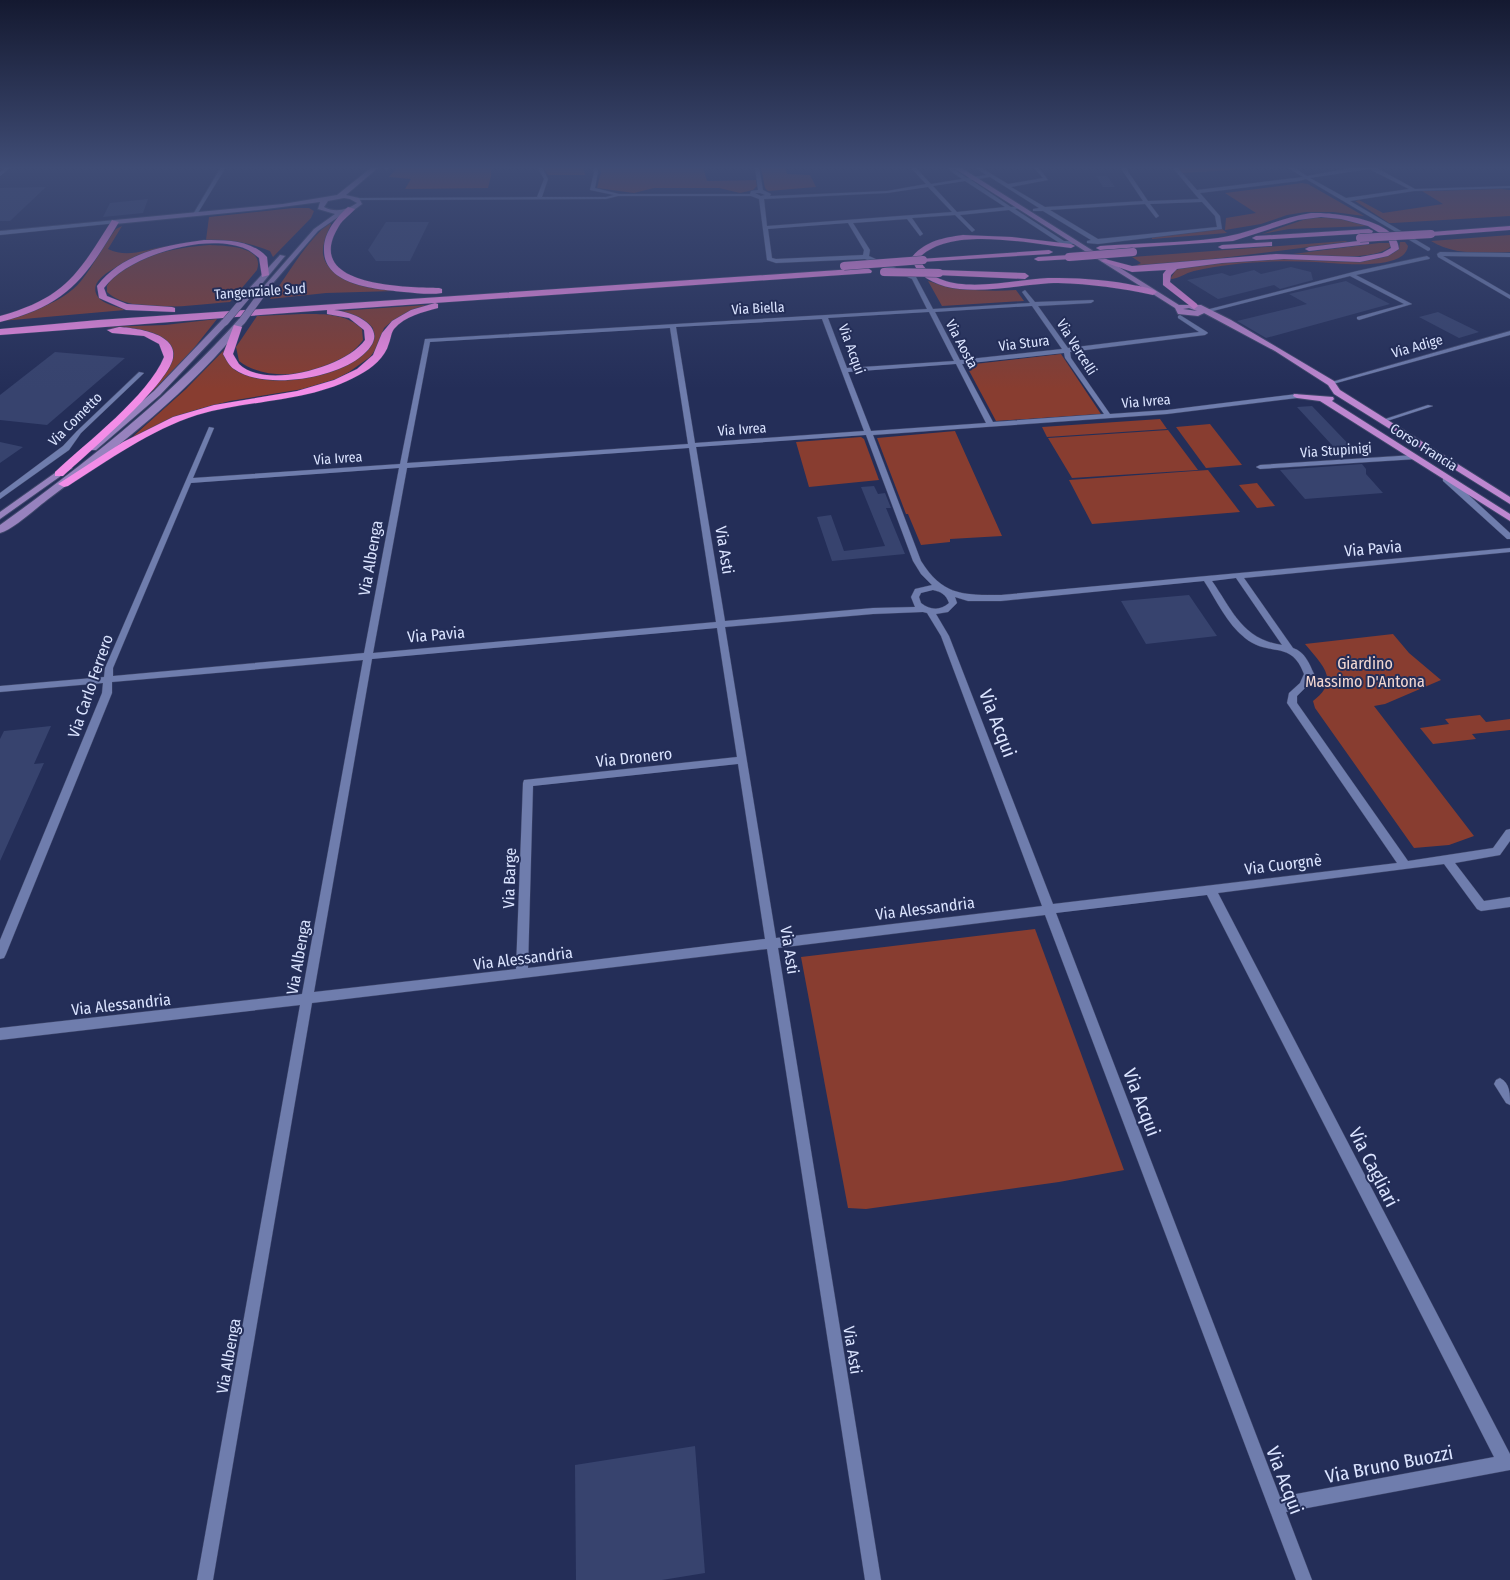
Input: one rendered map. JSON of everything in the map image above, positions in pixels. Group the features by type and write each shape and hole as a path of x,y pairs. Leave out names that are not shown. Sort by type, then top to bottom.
{"highway":[{"path":"0,319 40,306 73,285 103,241"},
{"path":"329,241 326,249 328,260 336,270 352,279 387,288 450,292"},
{"path":"943,241 925,246 915,258 921,270 928,275 962,287 991,288 1054,281 1106,283"},
{"path":"998,241 1062,251"},
{"name":"Tangenziale Sud","path":"1062,251 1099,245 1132,249 1207,241"},
{"name":"Tangenziale Sud","path":"0,325 174,310 844,266 925,263 1062,251 1344,241"},
{"path":"1105,261 1132,268 1174,267 1358,241"},
{"path":"1224,261 1291,256 1371,258 1390,253 1395,249 1394,241"},
{"path":"174,310 118,305 103,298 100,288 107,276 135,259 159,251 200,243 222,243 254,249 263,258 265,275"},
{"name":"Tangenziale Sud","path":"0,332 481,296 868,271 925,263"},
{"path":"1174,267 1167,274 1166,283 1197,308"},
{"path":"868,271 1078,278 1153,292"},
{"path":"62,479 150,432 192,413 232,403 310,391 355,374 374,360 384,346 386,334 394,324 410,314 429,307 481,296"},
{"path":"240,324 229,348 230,360 243,371 268,377 299,376 329,369 351,359 370,340 371,335 366,325 352,316 335,312 289,310"},
{"path":"0,332 120,330 142,332 165,345 169,356 167,364 159,376 62,479"}],"main road":[{"path":"0,516 62,479 123,438 172,393 240,324 261,295 307,241"},
{"path":"1072,241 1178,307 1181,312 1190,314 1197,308"},
{"path":"1089,242 1197,308 1218,315 1331,383 1337,392 1333,398 1323,399 1308,395 1297,396"},
{"path":"0,530 62,479 157,393 225,322 288,249"},
{"path":"1178,307 1197,308"},
{"name":"Corso Francia","path":"1337,392 1509,499"},
{"name":"Corso Francia","path":"1323,399 1438,471 1484,505 1510,518"}],"street":[{"path":"766,241 768,257 776,261 866,257 867,250 861,241"},
{"path":"1061,241 1076,243"},
{"path":"1093,241 1099,245"},
{"path":"1089,242 1099,245 1129,241"},
{"path":"1408,241 1415,252 1465,271"},
{"path":"1410,241 1440,255 1510,297"},
{"path":"1404,263 1415,252 1428,249"},
{"path":"1197,308 1440,255 1510,256"},
{"name":"Via Aosta","path":"866,257 916,280 957,362 991,424"},
{"path":"1352,274 1409,304 1359,318"},
{"name":"Via Vercelli","path":"1025,292 1067,351 1068,358 1108,416"},
{"name":"Via Biella","path":"427,340 1090,301"},
{"name":"Via Stura","path":"844,370 957,362 1067,351 1205,333 1180,317 1190,314"},
{"name":"Via Acqui","path":"824,316 917,561 924,572 940,588"},
{"name":"Via Asti","path":"673,325 873,1580"},
{"name":"Via Adige","path":"1331,383 1510,333"},
{"name":"Via Albenga","path":"205,1580 368,655 427,340"},
{"name":"Via Cometto","path":"0,497 66,448 141,373"},
{"name":"Via Ivrea","path":"188,481 1167,412 1297,396"},
{"name":"Corso Francia","path":"1382,421 1430,406"},
{"name":"Via Carlo Ferrero","path":"0,954 107,693 109,668 211,428"},
{"name":"Via Stupinigi","path":"1260,467 1414,457"},
{"path":"1484,505 1510,537"},
{"name":"Via Pavia","path":"948,592 968,598 1001,598 1510,550"},
{"name":"Via Acqui","path":"916,594 917,561"},
{"path":"1239,576 1290,650 1303,660 1309,674 1303,685 1292,695 1292,703 1405,866"},
{"path":"1207,579 1239,627 1251,639 1265,645 1290,650"},
{"path":"927,587 940,588 948,592 953,599 948,608 927,610 916,604 916,594 927,587"},
{"name":"Via Pavia","path":"876,611 907,603 916,594"},
{"name":"Via Pavia","path":"948,608 1001,598"},
{"name":"Via Acqui","path":"945,636 948,608"},
{"name":"Via Acqui","path":"927,610 945,636 1304,1580"},
{"name":"Via Pavia","path":"0,689 720,624 876,611 927,610"},
{"name":"Via Dronero","path":"528,783 743,760"},
{"name":"Via Barge","path":"522,974 528,783"},
{"name":"Via Cuorgnè","path":"1049,909 1490,854 1496,852 1510,834"},
{"path":"1447,860 1481,906 1510,902"},
{"name":"Via Cagliari","path":"1210,889 1507,1462"},
{"name":"Via Alessandria","path":"0,1034 522,974 1049,909"},
{"path":"1500,1084 1510,1099"},
{"name":"Via Bruno Buozzi","path":"1275,1506 1507,1462"}],"green space":[{"path":"113,241 108,249 123,253 167,246 122,264 109,271 100,279 95,288 98,297 107,304 125,310 1,321 44,306 64,296 86,275 107,242"},
{"path":"224,241 289,241 273,257 270,251 254,245"},
{"path":"311,241 324,241 323,254 326,263 333,271 352,281 394,291 326,293 270,299"},
{"path":"1431,241 1510,241 1510,252 1480,253 1459,251 1440,246"},
{"path":"1348,242 1198,261 1142,266 1137,265 1141,263 1132,257"},
{"path":"1400,242 1405,242 1408,246 1404,254 1395,260 1383,263 1255,262 1209,268 1170,279 1176,270 1185,266 1270,258 1338,261 1373,259 1388,255 1399,249"},
{"path":"1390,243 1390,247 1382,251 1358,256 1329,257 1293,254"},
{"path":"210,245 242,249 255,256 258,262 257,270 230,302 166,307 149,306 133,304 118,299 107,292 107,286 115,276 139,260 168,251"},
{"path":"928,281 972,290 1016,290 1024,301 942,306"},
{"path":"426,305 392,321 384,328 376,349 370,357 336,379 303,389 230,401 199,409 172,418 129,440 186,389 227,347 227,359 233,368 241,373 253,376 278,377 321,373 339,365 373,342 373,328 369,324 357,316 339,311"},
{"path":"302,314 342,317 362,329 363,340 339,361 305,373 269,373 253,369 239,361 236,347 257,316"},
{"path":"217,319 183,362 139,404 169,366 173,356 171,348 163,340 148,334 123,328 107,327 165,325"},
{"path":"1061,354 1101,414 996,421 966,365"},
{"path":"1160,419 1167,429 1047,437 1042,427"},
{"path":"1210,424 1242,465 1206,468 1176,427"},
{"path":"1168,430 1198,470 1072,478 1048,438"},
{"path":"955,431 1002,536 950,539 950,542 921,545 908,514 906,514 877,438"},
{"path":"861,437 864,439 879,480 809,487 796,442"},
{"path":"1208,470 1240,512 1092,524 1069,480"},
{"path":"1257,483 1275,506 1257,508 1239,485"},
{"name":"Giardino Massimo D'Antona","path":"1393,634 1409,653 1441,680 1385,704 1374,706 1474,836 1449,845 1414,848 1315,708 1313,701 1326,686 1327,679 1326,672 1305,644"},
{"path":"1480,715 1486,722 1510,719 1510,730 1472,734 1476,739 1433,744 1420,728 1449,724 1445,719"},
{"path":"1035,929 1124,1170 1059,1182 866,1209 848,1208 801,957"}],"building":[{"path":"374,241 420,241 410,261 376,261 368,250"},
{"path":"1291,267 1311,272 1313,280 1280,289 1274,285 1218,299 1187,280 1222,273 1230,276 1254,270 1261,274"},
{"path":"1346,281 1390,304 1266,338 1237,321 1307,304 1289,294"},
{"path":"1438,312 1479,332 1459,338 1419,317"},
{"path":"55,352 125,358 47,425 0,420 0,395"},
{"path":"1312,406 1358,454 1342,456 1297,407"},
{"path":"0,442 23,447 0,463"},
{"path":"1362,464 1366,469 1366,474 1383,493 1305,499 1280,470"},
{"path":"874,486 878,494 885,493 891,508 886,508 905,554 832,561 817,517 831,515 844,551 885,546 861,487"},
{"path":"1189,595 1217,636 1146,644 1121,601"},
{"path":"51,726 34,764 44,763 0,861 0,739 4,731"},
{"path":"695,1446 705,1573 662,1580 576,1580 575,1465"}]}
